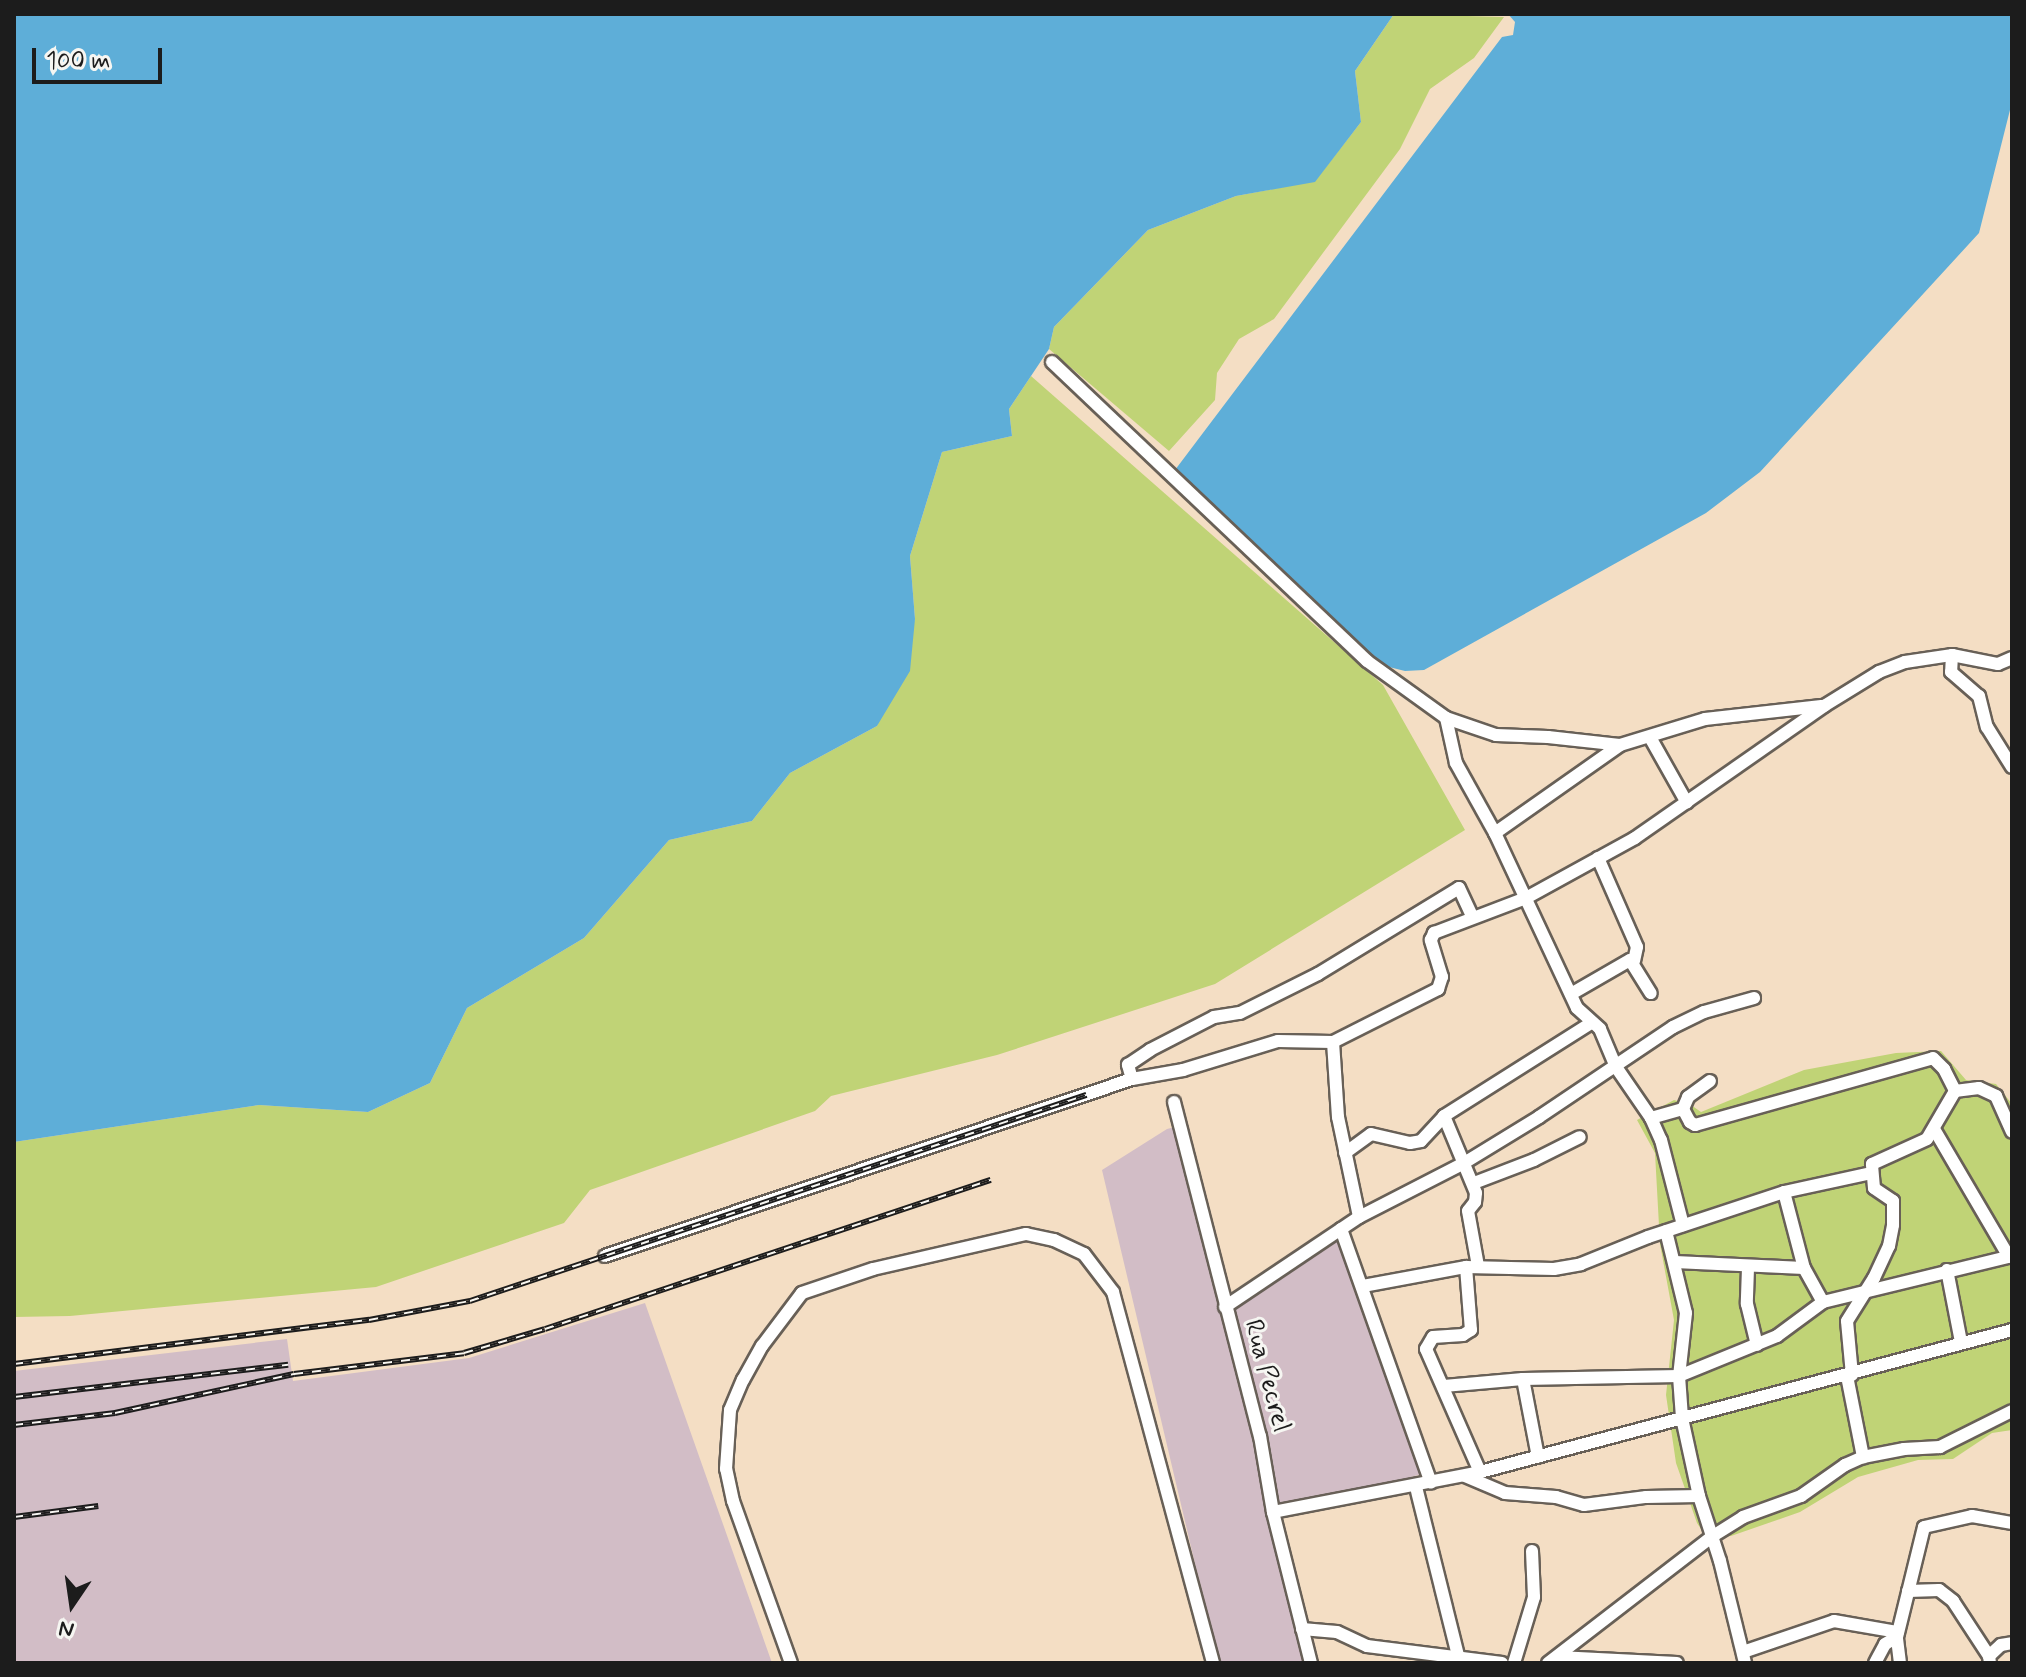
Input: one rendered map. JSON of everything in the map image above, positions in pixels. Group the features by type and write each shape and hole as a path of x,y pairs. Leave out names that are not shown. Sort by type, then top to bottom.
{"street":[{"path":"1052,362 1367,661 1446,718 1496,735 1620,745 1651,739 1705,719 1824,706"},
{"path":"605,1256 1132,1079 1183,1070 1278,1041 1333,1042 1438,989 1442,977 1433,935 1472,916 1526,898 1635,838 1824,706 1890,667 1952,655 1998,664 2012,658"},
{"path":"1952,655 1951,672 1979,696 1987,727 2012,767"},
{"path":"1446,718 1456,763 1495,833 1577,1008 1600,1029 1616,1067 1651,1118 1661,1140 1683,1225"},
{"path":"1651,739 1687,803"},
{"path":"1495,833 1620,745"},
{"path":"1598,858 1637,947 1634,961 1651,993"},
{"path":"1132,1079 1128,1065 1150,1050 1206,1020 1240,1013 1318,974 1459,888 1472,916"},
{"path":"1571,994 1626,960 1634,961"},
{"path":"1225,1307 1359,1217 1464,1163 1616,1067 1673,1027 1704,1012 1754,998"},
{"path":"1345,1153 1371,1134 1417,1142 1444,1116 1591,1023"},
{"path":"1333,1042 1338,1117 1359,1217"},
{"path":"1683,1109 1695,1125 1926,1058 1938,1061 1955,1091"},
{"path":"1683,1109 1688,1097 1710,1081"},
{"path":"1955,1091 1979,1088 1991,1092 2012,1132"},
{"path":"1863,1457 1850,1375 1846,1325 1889,1246 1893,1225 1893,1201 1874,1188 1873,1161 1918,1145 1934,1129 1955,1091"},
{"name":"Rua Pecrel","path":"1174,1102 1260,1436 1273,1512 1311,1663"},
{"path":"1651,1118 1683,1109"},
{"path":"1444,1116 1474,1183 1477,1198 1468,1211 1472,1267 1471,1330 1466,1334 1433,1337 1426,1345 1480,1472"},
{"path":"1444,1386 1523,1379 1679,1376 1777,1336 1823,1302 2010,1257 1934,1129"},
{"path":"1474,1183 1534,1160 1580,1137"},
{"path":"1363,1286 1472,1267 1554,1269 1581,1264 1666,1231 1784,1192 1872,1173"},
{"path":"1784,1192 1804,1268 1823,1302"},
{"path":"1341,1229 1431,1483"},
{"path":"1666,1231 1686,1313 1679,1376 1682,1418 1699,1496 1713,1536 1744,1657 1834,1621 1897,1634"},
{"path":"791,1663 733,1501 726,1469 730,1410 743,1380 762,1346 802,1293 873,1269 1026,1234 1054,1240 1084,1254 1113,1292 1213,1663"},
{"path":"1675,1262 1748,1268 1804,1268"},
{"path":"1748,1268 1747,1304 1757,1345"},
{"path":"1947,1270 1961,1342"},
{"path":"1273,1512 1416,1487 1480,1472 2012,1330"},
{"path":"1523,1379 1538,1457"},
{"path":"1553,1660 1713,1536 1751,1514 1801,1496 1845,1465 1863,1457 1904,1449 1940,1447 2012,1411"},
{"path":"1464,1475 1505,1493 1556,1497 1584,1505 1646,1497 1699,1496"},
{"path":"1416,1487 1460,1661"},
{"path":"1900,1663 1897,1634 1924,1527 1972,1516 2012,1523"},
{"path":"1514,1663 1534,1597 1532,1551"},
{"path":"1908,1591 1932,1589 1946,1595 1961,1610 1990,1660 2001,1645 2012,1643"},
{"path":"1302,1629 1337,1632 1367,1646 1460,1661 1502,1663"},
{"path":"1875,1663 1885,1644 1897,1634"},
{"path":"1553,1660 1677,1663"}],"shaded area":[{"path":"1179,1126 1230,1308 1340,1232 1425,1473 1271,1517 1307,1663 1221,1663 1196,1568 1102,1170 1167,1129"},
{"path":"645,1303 772,1663 14,1663 14,1371 287,1339 293,1381 469,1358"}],"green space":[{"path":"1394,14 1504,17 1474,58 1430,89 1400,149 1274,319 1239,339 1217,373 1215,400 1169,451 1049,349 1054,327 1148,230 1236,196 1315,181 1361,122 1355,71"},
{"path":"1031,376 1383,685 1465,830 1215,984 997,1055 831,1096 815,1111 590,1190 564,1223 376,1287 70,1316 14,1317 14,1142 259,1105 368,1112 430,1083 467,1008 584,938 669,840 752,821 790,773 877,726 915,619 910,556 942,452 1012,436 1009,409"},
{"path":"1941,1051 1966,1080 1996,1084 2012,1104 2012,1430 1992,1433 1953,1459 1918,1460 1858,1477 1800,1512 1731,1536 1707,1538 1697,1523 1676,1463 1666,1395 1674,1320 1660,1244 1655,1153 1637,1120 1674,1100 1701,1112 1804,1070 1896,1053"}],"water":[{"path":"14,14 1394,14 1355,71 1361,122 1315,182 1236,196 1148,230 1054,327 1049,349 1009,409 1012,436 942,452 910,556 915,619 910,671 877,726 790,773 752,821 669,840 584,938 467,1008 430,1083 368,1112 259,1105 14,1142"},
{"path":"1508,14 2012,14 2012,102 1979,233 1760,472 1706,513 1424,670 1405,671 1377,664 1355,646 1175,470 1502,37 1513,35 1515,22"}],"railway":[{"path":"14,1364 369,1320 470,1301 1086,1095"},
{"path":"14,1425 115,1413 294,1374 464,1353 545,1329 991,1180"},
{"path":"14,1397 288,1365"},
{"path":"14,1517 98,1506"}]}
